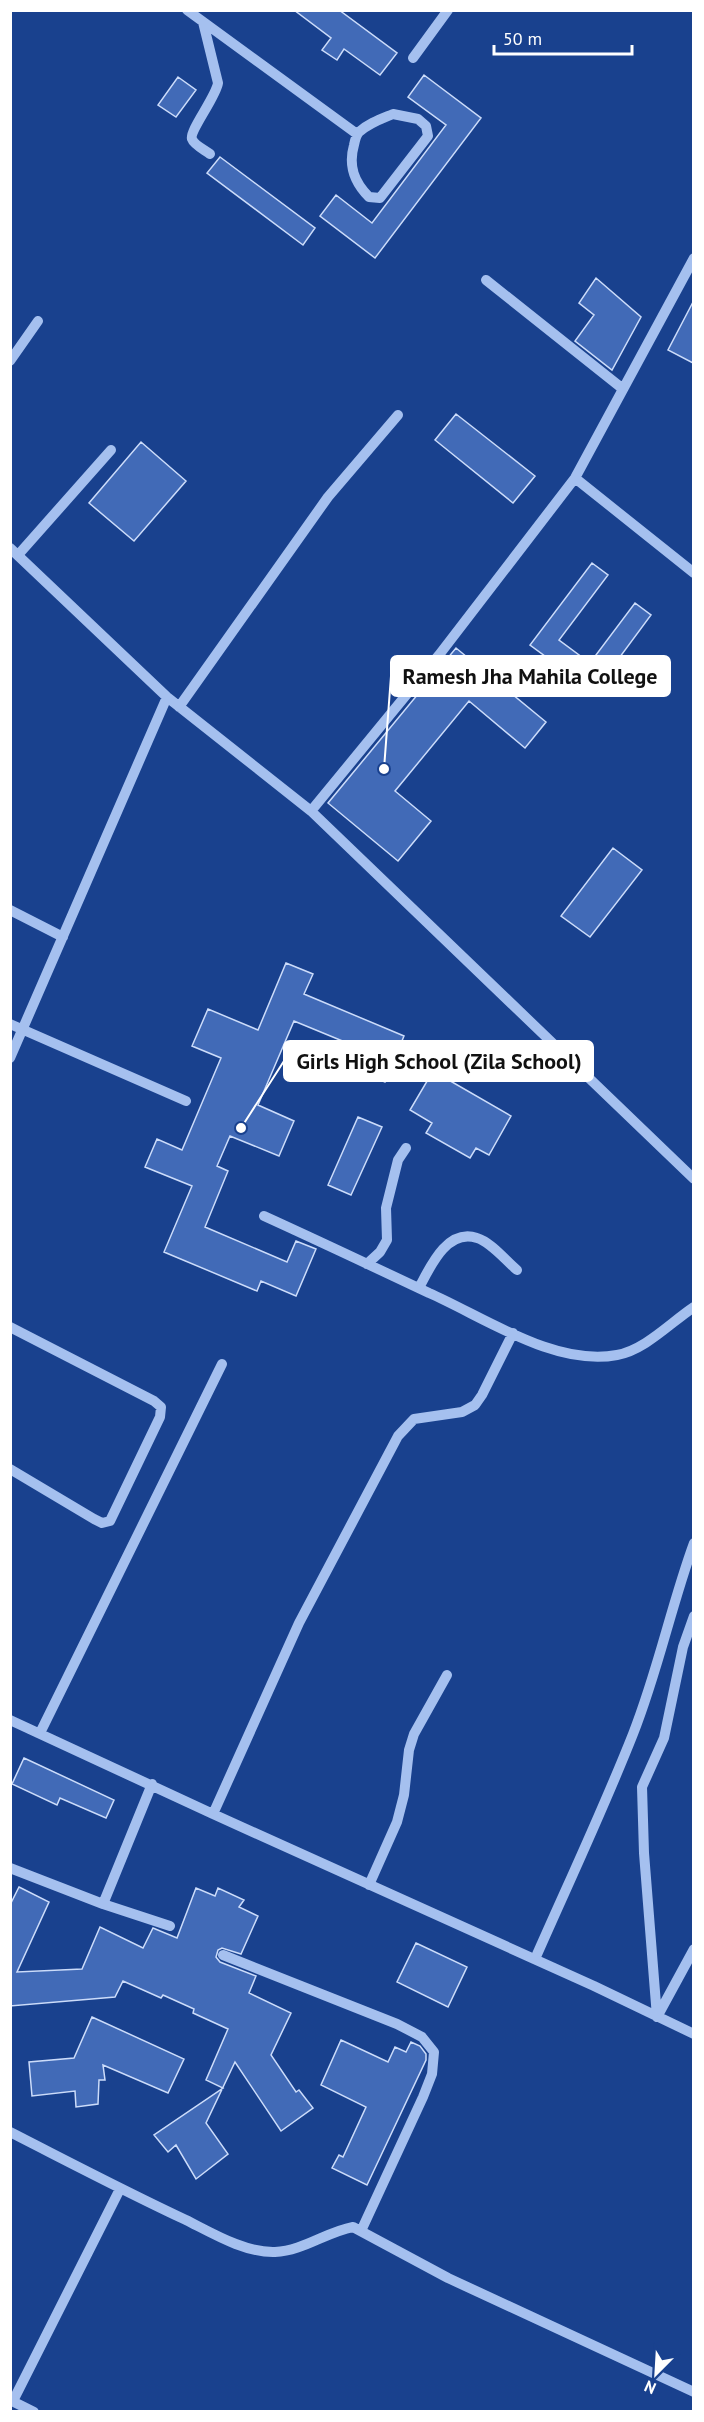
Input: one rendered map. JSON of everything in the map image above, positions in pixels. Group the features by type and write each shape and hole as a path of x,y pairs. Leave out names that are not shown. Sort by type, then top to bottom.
{"street":[{"path":"187,10 357,134"},
{"path":"414,58 447,10"},
{"path":"203,22 218,83 217,90 205,113 192,130 191,136 192,140 210,154"},
{"path":"393,114 418,120 426,126 428,136 380,198 369,197 359,187 353,175 351,155 357,134 373,122 393,114"},
{"path":"311,811 439,655 575,477 693,258"},
{"path":"486,280 623,389"},
{"path":"10,361 38,321"},
{"path":"179,707 328,497 398,415"},
{"path":"111,450 14,551 167,697 311,811 693,1179"},
{"path":"575,477 693,573"},
{"path":"10,1058 167,697"},
{"path":"10,910 63,938"},
{"path":"10,1024 186,1101"},
{"path":"367,1264 380,1252 387,1240 386,1208 398,1161 406,1148"},
{"path":"264,1215 513,1333 569,1354 599,1357 618,1355 632,1350 693,1306"},
{"path":"419,1288 434,1258 448,1244 464,1236 479,1238 517,1270"},
{"path":"10,1327 154,1401 161,1407 160,1417 110,1521 102,1523 94,1519 10,1469"},
{"path":"213,1814 299,1623 398,1436 414,1419 462,1412 475,1405 513,1333"},
{"path":"40,1733 222,1364"},
{"path":"535,1959 633,1733 662,1649 693,1543"},
{"path":"657,2017 644,1853 642,1787 664,1738 683,1647 693,1616"},
{"path":"369,1885 397,1822 404,1795 409,1750 414,1734 447,1675"},
{"path":"10,1720 535,1959 693,2034"},
{"path":"103,1904 152,1784"},
{"path":"10,1868 103,1904 170,1926"},
{"path":"657,2017 693,1949"},
{"path":"223,1955 396,2024 422,2037 431,2046 434,2061 426,2090 361,2231"},
{"path":"10,2132 120,2189 253,2250 275,2252 294,2249 344,2229 353,2228 361,2231 448,2278 693,2392"},
{"path":"34,2412 12,2401 120,2189"}],"building":[{"path":"294,10 339,10 397,53 380,75 344,49 337,60 322,50 331,38"},
{"path":"424,75 481,118 375,258 320,216 336,195 372,223 446,125 408,97"},
{"path":"178,77 196,90 176,117 158,105"},
{"path":"220,157 315,228 303,245 207,173"},
{"path":"596,278 641,317 612,370 575,341 594,315 579,303"},
{"path":"693,302 693,363 668,350"},
{"path":"456,414 535,476 513,503 435,440"},
{"path":"141,442 186,481 134,541 89,503"},
{"path":"592,563 608,575 559,640 590,663 635,603 651,615 594,692 530,645"},
{"path":"456,648 546,722 525,748 469,701 395,791 431,821 398,861 328,803"},
{"path":"613,848 642,870 590,937 561,916"},
{"path":"286,963 313,974 304,994 404,1036 385,1082 366,1074 374,1054 294,1021 258,1105 294,1121 279,1156 230,1136 217,1166 228,1171 205,1227 287,1262 296,1241 316,1249 296,1296 261,1281 257,1291 164,1252 192,1186 145,1167 157,1139 182,1150 221,1058 192,1046 208,1009 258,1030"},
{"path":"433,1071 511,1116 489,1155 476,1148 470,1158 426,1133 432,1123 410,1110"},
{"path":"358,1117 382,1127 351,1195 328,1185"},
{"path":"24,1758 114,1800 106,1818 60,1798 57,1805 12,1784"},
{"path":"19,1887 49,1902 17,1972 82,1969 100,1927 143,1948 153,1928 177,1938 196,1888 215,1896 218,1888 244,1900 239,1907 258,1916 241,1954 222,1948 218,1950 216,1957 220,1962 256,1976 249,1993 291,2013 271,2055 296,2092 299,2090 313,2108 281,2131 235,2062 223,2088 206,2080 228,2029 193,2013 194,2009 163,1995 161,1998 123,1981 115,1997 10,2006 10,1905"},
{"path":"416,1943 467,1967 448,2007 397,1982"},
{"path":"92,2017 184,2059 168,2093 103,2065 105,2080 99,2080 98,2104 76,2107 75,2091 32,2096 29,2062 74,2058"},
{"path":"341,2040 388,2062 395,2047 406,2052 411,2042 420,2046 426,2054 426,2060 367,2185 332,2168 339,2155 343,2157 366,2107 321,2085"},
{"path":"222,2088 206,2123 228,2154 196,2179 176,2145 168,2152 154,2135"}],"place":[{"name":"Ramesh Jha Mahila College","path":"384,769"},
{"name":"Girls High School (Zila School)","path":"241,1128"}]}
